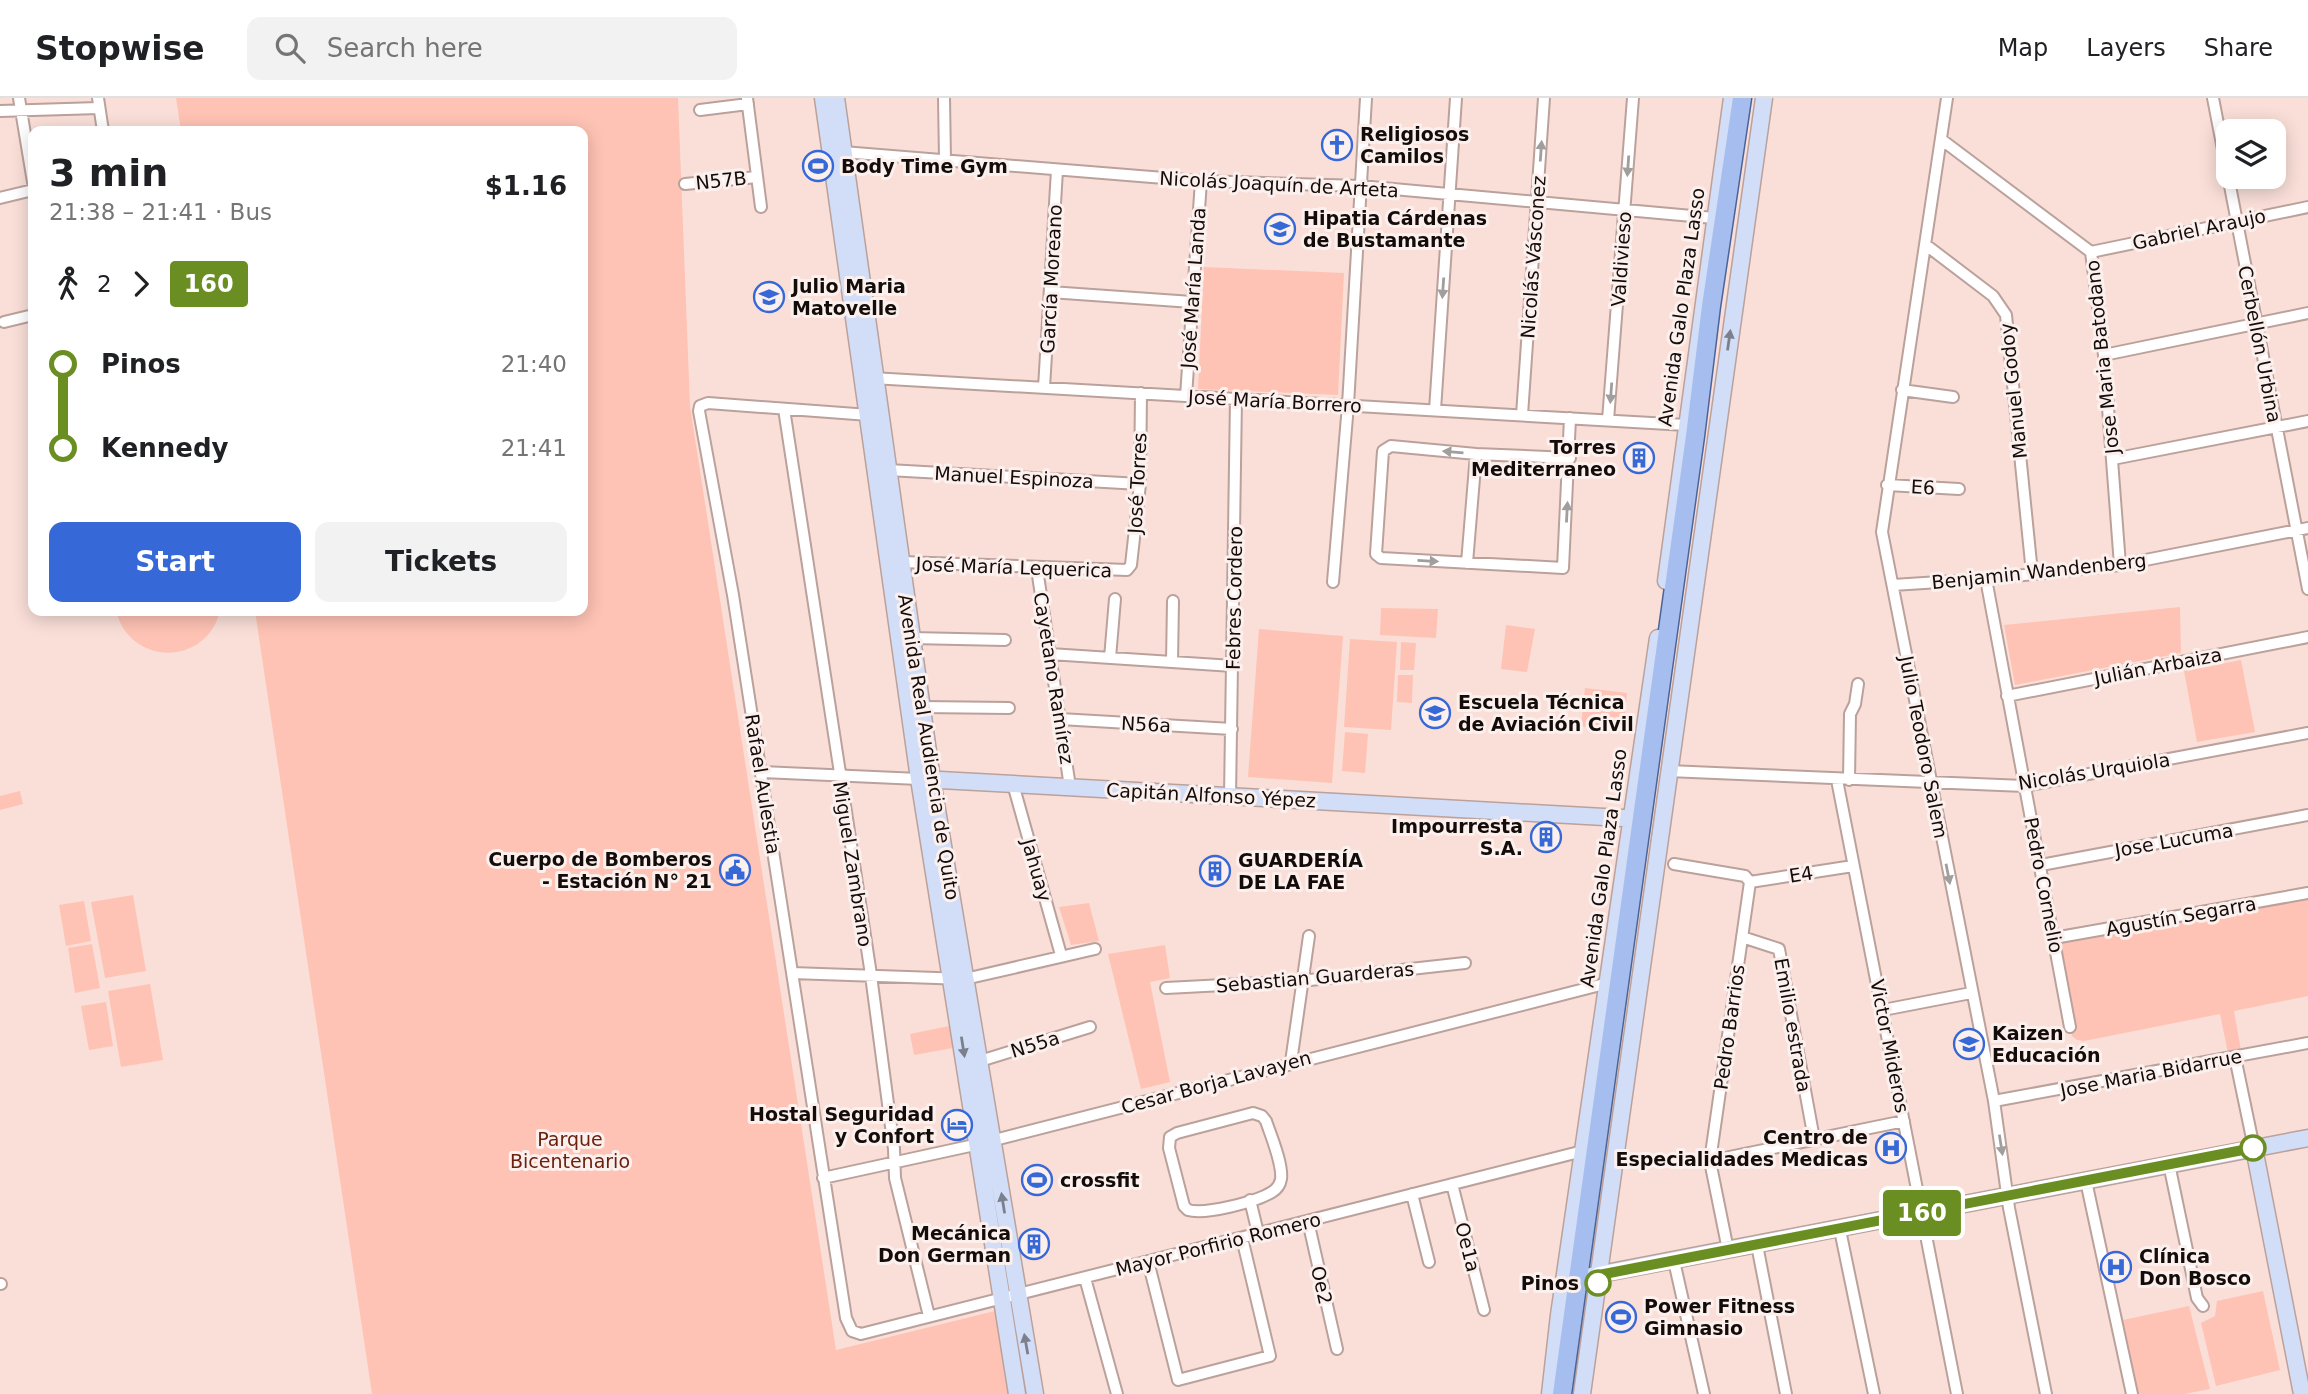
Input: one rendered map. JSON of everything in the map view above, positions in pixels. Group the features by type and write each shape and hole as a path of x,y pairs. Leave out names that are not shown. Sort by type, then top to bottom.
{"main road":[{"name":"Avenida Real Audiencia de Quito","path":"823,98 902,562 921,707 926,779"},
{"name":"Avenida Real Audiencia de Quito","path":"836,98 870,378 869,415 985,1142 1018,1294 1035,1394"},
{"name":"Avenida Galo Plaza Lasso","path":"1646,820 1662,612 1732,98"},
{"name":"Avenida Galo Plaza Lasso","path":"1572,1394 1711,306 1742,98"},
{"name":"Avenida Galo Plaza Lasso","path":"1550,1394 1608,983 1646,820 1751,98"},
{"name":"Avenida Galo Plaza Lasso","path":"1646,820 1668,771 1763,98"},
{"name":"Capitán Alfonso Yépez","path":"926,779 1646,820"},
{"name":"Avenida Real Audiencia de Quito","path":"959,979 980,1061 985,1142 1002,1299 1017,1394"},
{"path":"1588,1277 2308,1138"},
{"path":"2253,1148 2302,1394"},
{"name":"Avenida Galo Plaza Lasso","path":"1562,1394 1588,1277"},
{"name":"Avenida Galo Plaza Lasso","path":"1583,1394 1588,1277"}],"street":[{"path":"19,98 28,149"},
{"path":"944,98 945,159"},
{"path":"1333,582 1348,405 1366,98"},
{"path":"1435,410 1456,98"},
{"name":"Nicolás Vásconez","path":"1522,415 1544,98"},
{"name":"Valdivieso","path":"1608,421 1633,98"},
{"name":"Julio Teodoro Salem","path":"1947,98 1882,532 1994,1101 2046,1394"},
{"name":"Cerbellón Urbina","path":"2213,98 2276,428 2303,529 2308,589"},
{"path":"700,110 748,101 761,208"},
{"path":"0,111 99,103 102,126"},
{"name":"Jose Maria Batodano","path":"1942,139 2091,252 2104,355 2120,565"},
{"name":"Nicolás Joaquín de Arteta","path":"843,152 1201,181 1360,186 1714,218"},
{"name":"García Moreano","path":"1044,388 1057,170"},
{"name":"N57B","path":"685,184 757,177"},
{"name":"José María Landa","path":"1186,396 1201,181"},
{"path":"0,198 28,192"},
{"name":"Gabriel Araujo","path":"2091,252 2308,207"},
{"name":"Manuel Godoy","path":"1926,245 1993,296 2006,315 2032,573"},
{"path":"1049,292 1192,302"},
{"path":"2104,355 2308,313"},
{"path":"4,322 28,316"},
{"name":"José María Borrero","path":"870,378 1686,425"},
{"path":"1902,390 1953,397"},
{"name":"José Torres","path":"1127,570 1131,565 1140,484 1141,393"},
{"name":"Febres Cordero","path":"1230,796 1236,399"},
{"name":"Rafael Aulestia","path":"852,1331 846,1318 733,595 699,411 700,406 708,403 869,415"},
{"name":"Miguel Zambrano","path":"784,409 871,974 894,1149 895,1178 929,1316"},
{"path":"1570,418 1570,458 1563,568 1378,556 1383,451 1391,446 1476,454 1570,458"},
{"path":"2113,459 2308,421"},
{"path":"1467,563 1476,454"},
{"name":"Manuel Espinoza","path":"888,470 1140,484"},
{"name":"E6","path":"1887,485 1959,489"},
{"name":"Benjamin Wandenberg","path":"1893,585 1986,579 2120,565 2303,529"},
{"name":"José María Lequerica","path":"902,562 1037,569 1127,570"},
{"name":"Cayetano Ramírez","path":"1037,569 1070,787"},
{"name":"Pedro Cornelio","path":"1986,579 2070,1027"},
{"path":"1110,658 1115,599"},
{"path":"1172,662 1173,601"},
{"name":"Julián Arbaiza","path":"2007,696 2308,636"},
{"path":"911,638 1005,640"},
{"path":"1050,654 1233,666"},
{"name":"Victor Mideros","path":"1858,684 1855,704 1850,714 1843,780 1853,866 1957,1394"},
{"path":"921,707 1009,708"},
{"name":"N56a","path":"1060,719 1232,729"},
{"name":"Nicolás Urquiola","path":"1668,771 2024,786 2308,733"},
{"name":"Capitán Alfonso Yépez","path":"761,772 926,779"},
{"name":"Jahuay","path":"1013,784 1061,955"},
{"name":"Jose Lucuma","path":"2041,864 2308,815"},
{"path":"1674,864 1745,876 1750,882"},
{"name":"E4","path":"1750,882 1853,866"},
{"name":"Pedro Barrios","path":"1728,1250 1710,1160 1750,882"},
{"name":"Agustín Segarra","path":"2054,939 2308,893"},
{"path":"1292,1062 1308,936"},
{"name":"Emilio estrada","path":"1742,937 1779,949 1814,1139"},
{"path":"792,973 959,979 1095,949"},
{"name":"Sebastian Guarderas","path":"1166,988 1301,981 1465,963"},
{"name":"Cesar Borja Lavayen","path":"823,1178 894,1165 1608,983"},
{"path":"1883,1010 1971,993"},
{"name":"N55a","path":"980,1061 1090,1027"},
{"name":"Jose Maria Bidarrue","path":"1994,1101 2308,1043"},
{"path":"2235,1057 2253,1148"},
{"path":"1246,1114 1262,1116 1271,1136 1281,1180 1275,1191 1250,1200 1207,1212 1188,1210 1184,1206 1171,1157 1168,1143 1170,1137 1246,1114"},
{"path":"1710,1160 1904,1121"},
{"name":"Mayor Porfirio Romero","path":"852,1331 861,1334 1583,1151"},
{"path":"2169,1164 2197,1298 2203,1306"},
{"path":"2086,1181 2132,1394"},
{"name":"Oe1a","path":"1452,1184 1484,1310"},
{"path":"1412,1194 1429,1262"},
{"path":"1250,1200 1258,1233"},
{"name":"Oe2","path":"1308,1221 1337,1349"},
{"path":"1840,1230 1874,1394"},
{"path":"1148,1261 1178,1380 1270,1356 1242,1238"},
{"path":"1757,1245 1786,1394"},
{"path":"1674,1261 1704,1394"},
{"path":"1084,1278 1117,1394"}],"green space":[{"name":"Parque Bicentenario","path":"176,98 678,98 690,406 836,1350 999,1310 1017,1394 372,1394 256,616 588,616 588,126 180,126"},
{"path":"1204,267 1344,273 1338,395 1198,389"},
{"path":"2180,607 2181,653 2015,685 2004,625"},
{"path":"1381,608 1438,609 1436,638 1380,635"},
{"path":"118,616 218,616 212,629 200,642 185,650 168,653 151,650 136,642 124,629"},
{"path":"1506,625 1535,629 1527,672 1501,669"},
{"path":"1259,629 1343,636 1332,783 1248,777"},
{"path":"1350,639 1397,642 1391,730 1344,727"},
{"path":"1401,642 1416,643 1414,670 1400,670"},
{"path":"2241,660 2255,732 2197,742 2184,671"},
{"path":"1398,675 1413,675 1412,703 1397,702"},
{"path":"1585,688 1627,693 1624,733 1581,726"},
{"path":"1345,732 1368,734 1365,773 1342,771"},
{"path":"20,791 23,804 0,810 0,796"},
{"path":"2308,892 2308,996 2234,1011 2242,1056 2229,1058 2220,1014 2084,1041 2072,1036 2054,938"},
{"path":"133,895 146,971 105,978 91,902"},
{"path":"84,901 91,941 66,946 59,905"},
{"path":"1089,903 1099,941 1071,945 1059,907"},
{"path":"92,944 100,988 75,993 68,948"},
{"path":"1165,945 1170,978 1150,982 1170,1082 1141,1089 1108,954"},
{"path":"150,984 163,1060 121,1067 108,991"},
{"path":"106,1002 113,1046 89,1050 81,1006"},
{"path":"949,1026 953,1048 914,1055 910,1034"},
{"path":"2263,1291 2280,1370 2216,1386 2201,1323 2215,1316 2217,1301"},
{"path":"2189,1306 2210,1389 2184,1394 2138,1394 2123,1320"}],"bus line":[{"name":"160","path":"1598,1283 1599,1275 2253,1148"}],"place":[{"name":"Religiosos Camilos","path":"1337,145"},
{"name":"Body Time Gym","path":"818,166"},
{"name":"Hipatia Cárdenas de Bustamante","path":"1280,229"},
{"name":"Julio Maria Matovelle","path":"769,297"},
{"name":"Torres Mediterraneo","path":"1639,458"},
{"name":"Escuela Técnica de Aviación Civil","path":"1435,713"},
{"name":"Impourresta S.A.","path":"1546,837"},
{"name":"Cuerpo de Bomberos - Estación N° 21","path":"735,870"},
{"name":"GUARDERÍA DE LA FAE","path":"1215,871"},
{"name":"Kaizen Educación","path":"1969,1044"},
{"name":"Hostal Seguridad y Confort","path":"957,1125"},
{"name":"Centro de Especialidades Medicas","path":"1891,1148"},
{"name":"crossfit","path":"1037,1180"},
{"name":"Mecánica Don German","path":"1034,1244"},
{"name":"Clínica Don Bosco","path":"2116,1267"},
{"name":"Pinos","path":"1598,1283"},
{"name":"Power Fitness Gimnasio","path":"1621,1317"}]}
